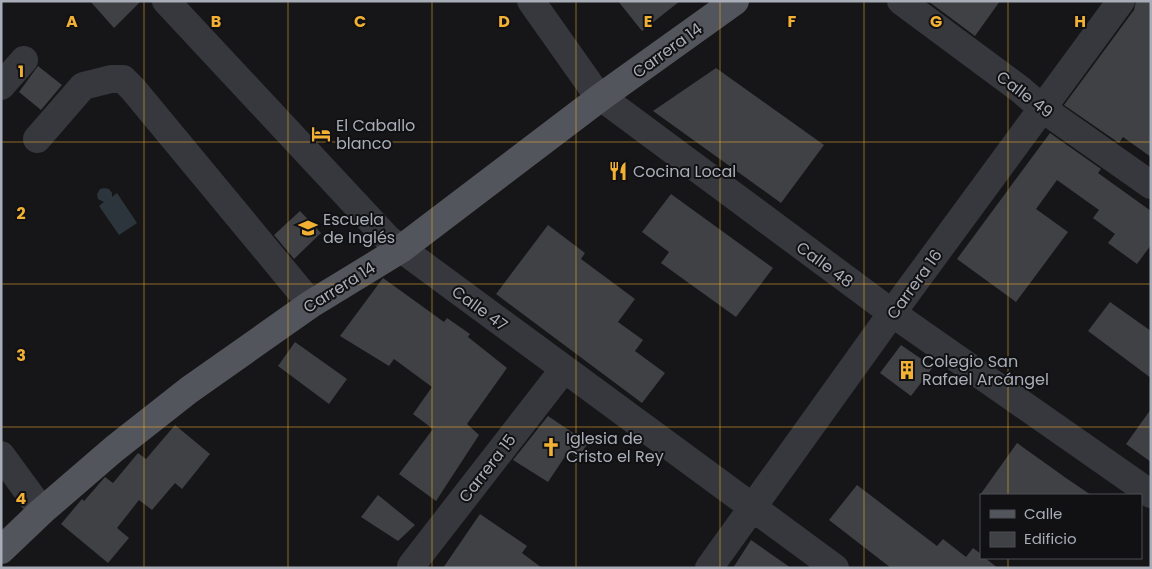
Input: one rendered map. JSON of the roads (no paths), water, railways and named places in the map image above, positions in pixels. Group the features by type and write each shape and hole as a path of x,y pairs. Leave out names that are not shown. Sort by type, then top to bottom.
{"main road":[{"name":"Carrera 14","path":"1,550 42,510 114,449 189,390 311,304 401,249 601,97 735,1"}],"street":[{"name":"Calle 47","path":"166,1 388,239 835,568"},
{"name":"Calle 48","path":"531,1 591,86 601,97 892,313 1151,494"},
{"name":"Calle 49","path":"900,1 1021,90 1043,109 1151,185"},
{"name":"Carrera 16","path":"709,568 892,313 1122,1"},
{"path":"1,86 24,60"},
{"path":"37,139 83,86 111,79 123,80 133,89 311,304"},
{"name":"Carrera 15","path":"412,567 564,369"},
{"path":"1,455 42,510"}],"place":[{"name":"El Caballo blanco","path":"321,134"},
{"name":"Cocina Local","path":"618,171"},
{"name":"Escuela de Inglés","path":"308,228"},
{"name":"Colegio San Rafael Arcángel","path":"907,370"},
{"name":"Iglesia de Cristo el Rey","path":"551,447"}]}
